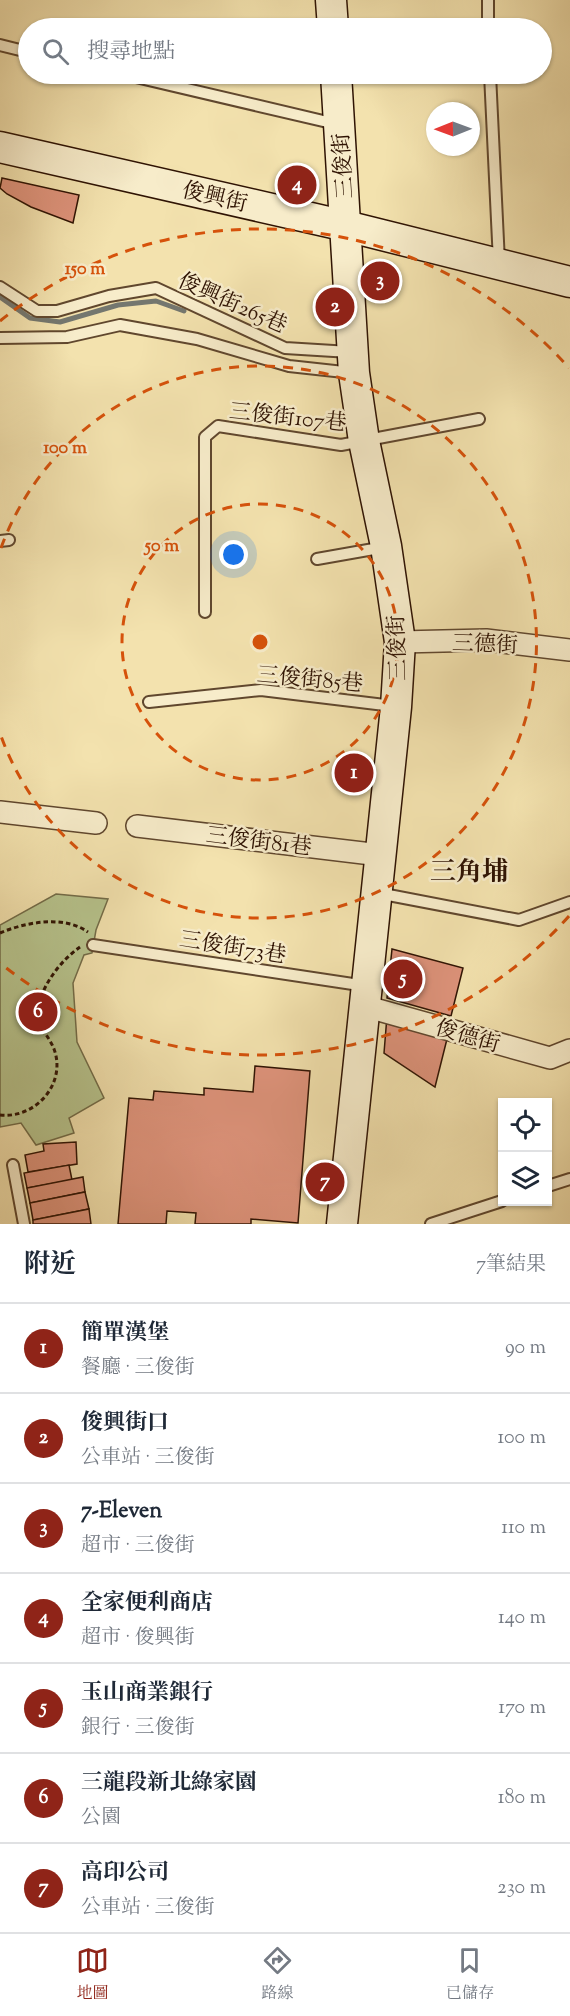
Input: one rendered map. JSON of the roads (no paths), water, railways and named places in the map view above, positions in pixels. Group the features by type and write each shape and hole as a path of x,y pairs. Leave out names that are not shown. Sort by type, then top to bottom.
{"street":[{"path":"331,0 332,18"},
{"name":"三俊街","path":"337,84 353,362 364,441 386,546 400,642 396,706 342,1224"},
{"name":"俊興街","path":"0,147 346,226 570,282"},
{"name":"三德街","path":"400,642 486,640 570,650"},
{"path":"0,812 96,823"},
{"name":"三俊街81巷","path":"137,826 380,855"},
{"name":"俊德街","path":"366,996 550,1058 570,1050"}],"lane":[{"path":"488,0 488,18"},
{"path":"0,45 18,50"},
{"path":"166,84 339,124"},
{"path":"490,84 499,264"},
{"name":"俊興街265巷","path":"0,287 37,311 57,311 109,297 156,288 285,348 353,362"},
{"path":"0,338 67,337 120,325 197,339 289,366 353,362"},
{"name":"三俊街107巷","path":"205,612 205,437 218,426 341,445 479,418"},
{"path":"317,559 386,546"},
{"name":"三俊街85巷","path":"149,702 261,690 396,706"},
{"path":"376,893 519,920 570,903"},
{"name":"三俊街73巷","path":"89,942 366,996"},
{"path":"13,1165 24,1224"},
{"path":"552,1185 570,1179"},
{"path":"431,1224 498,1202"}],"waterway":[{"path":"0,297 30,318 60,322 118,305 156,301 184,311"}],"place":[{"name":"全家便利商店","path":"297,185"},
{"name":"7-Eleven","path":"380,281"},
{"name":"俊興街口","path":"335,307"},
{"name":"簡單漢堡","path":"354,773"},
{"name":"玉山商業銀行","path":"403,979"},
{"name":"三龍段新北綠家園","path":"38,1012"},
{"name":"高印公司","path":"325,1182"}],"district":[{"name":"三角埔","path":"469,871"}]}
